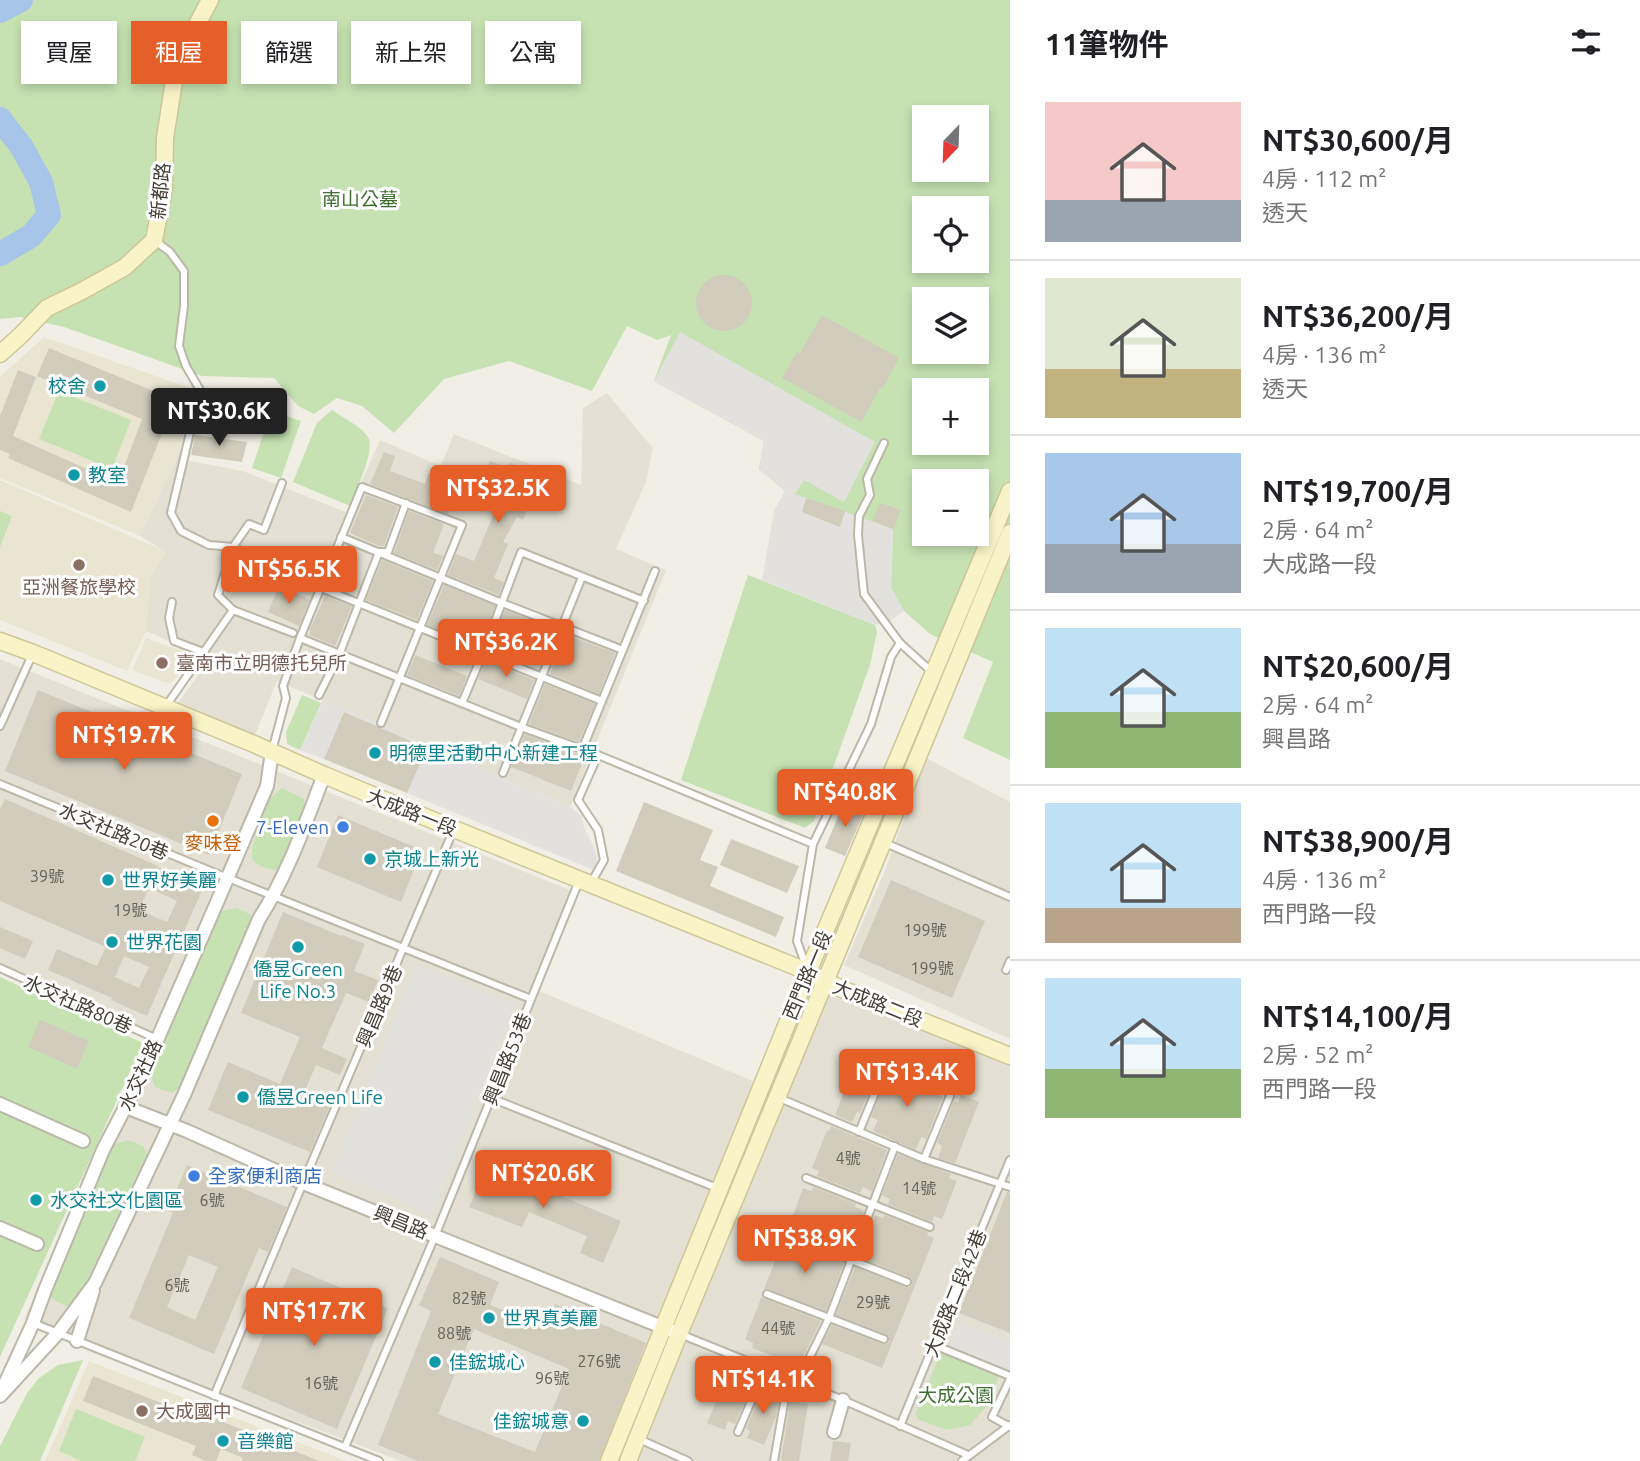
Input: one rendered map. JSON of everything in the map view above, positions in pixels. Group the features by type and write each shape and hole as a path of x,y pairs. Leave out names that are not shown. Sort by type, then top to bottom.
{"street":[{"name":"新都路","path":"0,354 47,308 125,267 154,240 164,189 165,138 177,62 210,0"},
{"name":"西門路一段","path":"628,1461 720,1189 1010,491"},
{"name":"西門路一段","path":"608,1461 671,1331 777,1097 1010,533"},
{"name":"大成路一段","path":"0,641 825,981"},
{"name":"水交社路","path":"0,1396 33,1323 103,1150 157,1040 267,786 272,752"},
{"name":"水交社路","path":"77,1341 95,1283 184,1095 259,919 284,874 324,775"},
{"name":"大成路二段","path":"825,981 1010,1056"},
{"path":"0,1104 83,1141"},
{"name":"興昌路","path":"126,1107 303,1183 671,1331"},
{"path":"0,1228 37,1244"},
{"name":"水交社路","path":"0,1396 58,1333 95,1283"},
{"path":"834,1432 843,1400"}],"lane":[{"path":"154,240 170,252 184,271 184,306 179,346 186,366 200,390 171,513 181,531 209,545 233,547 273,566"},
{"path":"884,443 867,479 870,495 859,516 858,535 864,594 900,643 934,674 949,680"},
{"path":"282,483 264,530 249,524 233,547 218,595 233,610 293,633"},
{"path":"272,752 286,698 283,686 362,486 462,525 381,723"},
{"path":"379,552 388,552 406,503"},
{"path":"341,537 623,650"},
{"path":"319,695 339,655 379,552"},
{"path":"462,703 521,552 644,601"},
{"path":"582,750 655,571"},
{"path":"503,774 582,577"},
{"path":"321,588 603,701"},
{"path":"172,602 169,618 174,641 203,652"},
{"path":"165,708 233,610"},
{"path":"300,638 598,755 813,844"},
{"path":"808,972 797,941 813,844 871,724 891,657 900,643"},
{"path":"0,726 33,653"},
{"name":"興昌路53巷","path":"345,1447 435,1236 531,999 585,882 604,860 598,830 578,800 598,755"},
{"name":"水交社路20巷","path":"0,784 531,999"},
{"name":"興昌路9巷","path":"214,1396 454,829"},
{"path":"883,842 1010,897"},
{"path":"1006,971 1010,961"},
{"name":"水交社路80巷","path":"0,968 157,1040"},
{"path":"859,1132 886,1066"},
{"path":"924,1158 950,1096"},
{"path":"777,1097 924,1158 1010,1187"},
{"path":"491,1098 720,1189"},
{"path":"774,1461 786,1392 797,1383 829,1318 895,1146"},
{"name":"大成路二段42巷","path":"900,1426 1010,1160"},
{"path":"806,1178 930,1227"},
{"path":"788,1235 907,1282"},
{"path":"767,1293 884,1339"},
{"path":"33,1323 379,1461"},
{"path":"671,1331 843,1400 968,1455"},
{"path":"934,1345 1010,1377 992,1417 1010,1425"},
{"path":"738,1432 765,1368"},
{"path":"962,1461 1010,1425"},
{"path":"637,1438 688,1461"}],"shaded area":[{"path":"680,332 875,442 844,502 804,480 795,494 893,529 891,588 904,611 889,622 875,625 762,580 774,511 785,491 759,469 764,441 654,381"},
{"path":"44,337 193,389 180,450 140,536 0,478 0,377"},
{"path":"607,393 653,448 646,482 616,549 666,570 570,807 277,681 255,735 178,703 210,659 146,631 150,579 165,552 140,536 180,450 190,461 243,471 348,513 380,440 441,466 454,434 581,485 583,408"},
{"name":"亞洲餐旅學校","path":"0,480 165,551 150,579 146,631 127,671 0,620"},
{"name":"臺南市立明德托兒所","path":"146,638 195,656 170,684 132,670"},
{"path":"0,659 577,893 537,990 760,1084 606,1461 401,1461 24,1319 158,1036 0,964"},
{"path":"323,700 570,807 581,815 594,847 596,871 407,793 426,748 344,712 324,759 300,750"},
{"path":"926,758 1010,802 1010,1039 844,965 884,873"},
{"path":"417,965 515,1005 431,1214 332,1172"},
{"path":"827,987 1010,1063 1010,1461 633,1461"},
{"path":"959,1322 1010,1343 1010,1362 1006,1371 949,1348"},
{"name":"大成國中","path":"89,1361 346,1461 45,1461"}],"green space":[{"name":"南山公墓","path":"0,0 1010,0 1010,760 963,738 993,662 930,634 904,611 891,588 893,529 785,491 759,469 764,441 654,381 671,335 657,340 627,326 592,391 509,361 444,379 394,433 362,406 337,398 314,414 298,406 274,378 202,376 64,327 20,317 0,319"},
{"path":"59,391 131,420 112,469 39,439"},
{"path":"332,410 361,429 370,443 367,461 350,506 293,482 317,423"},
{"path":"271,411 301,421 281,478 252,468"},
{"path":"0,511 12,516 0,547"},
{"path":"748,575 875,625 877,632 870,665 814,821 805,828 681,780"},
{"path":"302,695 321,703 300,750 287,744 286,732"},
{"path":"282,788 304,799 304,811 283,864 276,870 255,862 252,859 252,847 270,798"},
{"path":"236,908 250,914 254,925 180,1088 172,1093 155,1087 150,1073 219,912"},
{"name":"水交社文化園區","path":"0,977 143,1043 0,1357"},
{"path":"128,1140 143,1146 147,1154 73,1307 63,1305 49,1295 112,1145"},
{"name":"大成公園","path":"941,1352 999,1376 986,1407 970,1425 947,1430 919,1420 915,1415"},
{"path":"83,1360 40,1461 0,1461 0,1446 27,1393 39,1378 58,1365"},
{"path":"76,1409 145,1437 135,1461 81,1461 59,1451"}],"building":[{"path":"718,275 730,275 744,283 752,297 750,314 744,323 730,331 718,331 701,319 696,309 696,297 708,280"},
{"path":"822,315 899,358 861,422 782,378"},
{"path":"49,348 163,395 150,428 162,433 131,512 8,458 10,454 0,450 0,416 18,370 36,377 13,436 118,483 142,419 37,376"},
{"path":"205,392 256,409 250,432 200,414"},
{"path":"195,435 247,442 242,462 191,455"},
{"path":"384,452 395,456 390,471 425,484 429,473 444,479 440,489 456,495 448,514 370,484"},
{"path":"490,461 508,468 510,463 540,476 523,520 517,517 503,542 508,544 494,578 504,582 499,595 448,575 456,554 474,561 498,504 485,499 493,479 484,475"},
{"path":"366,495 398,507 384,546 350,533"},
{"path":"806,498 845,511 840,527 802,512"},
{"path":"880,503 901,510 893,529 872,521"},
{"path":"409,511 444,524 433,553 443,556 437,570 394,553"},
{"path":"382,560 433,581 417,620 366,600"},
{"path":"444,585 495,606 480,646 427,625"},
{"path":"279,586 310,600 299,626 268,612"},
{"path":"325,596 352,606 335,646 309,635"},
{"path":"505,610 555,630 547,650 498,630"},
{"path":"565,634 615,653 599,694 550,674"},
{"path":"415,655 467,676 459,696 407,675"},
{"path":"486,660 534,680 527,699 478,679"},
{"path":"545,684 595,704 579,742 529,724"},
{"path":"38,690 242,774 209,855 5,771"},
{"name":"明德里活動中心新建工程","path":"344,712 427,748 407,793 324,759"},
{"path":"525,734 578,754 576,758 583,761 571,791 511,767"},
{"path":"5,799 203,888 147,1016 48,970 57,949 97,966 106,947 0,901 0,810","holes":["149,888 177,901 167,922 139,910","124,956 149,967 139,988 115,977"]},
{"path":"644,802 713,830 700,860 718,867 710,886 784,917 776,937 616,871"},
{"path":"844,802 865,810 845,856 825,848"},
{"name":"京城上新光","path":"338,815 422,850 401,902 317,867"},
{"path":"731,839 799,866 787,893 720,865"},
{"path":"891,880 985,921 952,998 858,957"},
{"path":"283,912 365,944 354,971 378,980 369,1002 346,993 322,1048 347,1059 340,1075 316,1065 303,1095 330,1105 310,1152 208,1110 228,1062 280,1084 300,1037 241,1013"},
{"path":"0,927 33,941 25,959 0,948"},
{"path":"40,1020 89,1041 77,1069 28,1047"},
{"path":"859,1054 876,1061 873,1069 878,1071 860,1113 857,1112 852,1122 835,1115"},
{"path":"897,1069 941,1087 937,1095 943,1097 926,1139 921,1137 916,1150 873,1131 878,1120 871,1117 888,1075 894,1077"},
{"path":"961,1095 979,1102 955,1163 938,1158 942,1146 937,1143 954,1101 958,1103"},
{"path":"831,1126 887,1150 872,1191 863,1187 860,1193 817,1176 819,1171 812,1168"},
{"path":"898,1154 951,1174 949,1178 957,1181 942,1219 934,1216 932,1222 888,1204 890,1199 882,1195"},
{"path":"187,1165 287,1207 268,1252 259,1248 214,1354 129,1318 173,1213 168,1211","holes":["189,1255 218,1267 195,1320 167,1307"]},
{"path":"487,1165 621,1221 603,1263 580,1253 587,1236 529,1212 522,1227 469,1207"},
{"path":"813,1187 856,1204 855,1207 864,1211 848,1253 788,1229 803,1188 812,1191"},
{"path":"1007,1192 1010,1193 1010,1333 959,1313"},
{"path":"875,1215 883,1218 884,1215 928,1232 927,1235 934,1238 882,1368 822,1344 832,1325 882,1344 889,1342 886,1334 836,1315 855,1267 905,1287 910,1287 912,1283 909,1277 859,1257"},
{"path":"784,1239 844,1263 826,1311 764,1289"},
{"path":"440,1257 499,1282 490,1305 545,1328 555,1304 646,1343 599,1461 418,1461 378,1445 431,1311 419,1305","holes":["474,1329 569,1369 535,1452 438,1414"]},
{"path":"292,1267 388,1308 337,1429 241,1388"},
{"path":"762,1296 821,1321 801,1361 796,1359 794,1364 752,1348 753,1343 745,1339"},
{"path":"734,1370 748,1375 746,1380 753,1383 735,1424 728,1421 725,1430 707,1423 721,1390 718,1388 725,1372 732,1375"},
{"path":"93,1376 214,1424 216,1419 319,1461 242,1461 243,1458 221,1449 216,1461 206,1461 192,1455 196,1446 83,1401"},
{"path":"763,1387 780,1394 776,1417 764,1445 747,1438 750,1431 746,1429"},
{"path":"790,1401 808,1404 799,1461 781,1461"},
{"path":"833,1441 851,1443 848,1461 830,1461"}],"waterway":[{"path":"0,11 21,0"},
{"path":"0,119 21,146 41,182 49,215 31,236 0,254"}],"place":[{"name":"校舍","path":"100,386"},
{"name":"教室","path":"74,475"},
{"name":"亞洲餐旅學校","path":"79,565"},
{"name":"臺南市立明德托兒所","path":"162,663"},
{"name":"明德里活動中心新建工程","path":"375,753"},
{"name":"麥味登","path":"213,821"},
{"name":"7-Eleven","path":"343,827"},
{"name":"京城上新光","path":"370,859"},
{"name":"世界好美麗","path":"108,880"},
{"name":"世界花園","path":"112,942"},
{"name":"僑昱Green Life No.3","path":"298,947"},
{"name":"僑昱Green Life","path":"243,1097"},
{"name":"全家便利商店","path":"194,1176"},
{"name":"水交社文化園區","path":"36,1200"},
{"name":"世界真美麗","path":"489,1318"},
{"name":"佳鋐城心","path":"435,1362"},
{"name":"大成國中","path":"142,1411"},
{"name":"佳鋐城意","path":"583,1421"},
{"name":"音樂館","path":"223,1441"}]}
